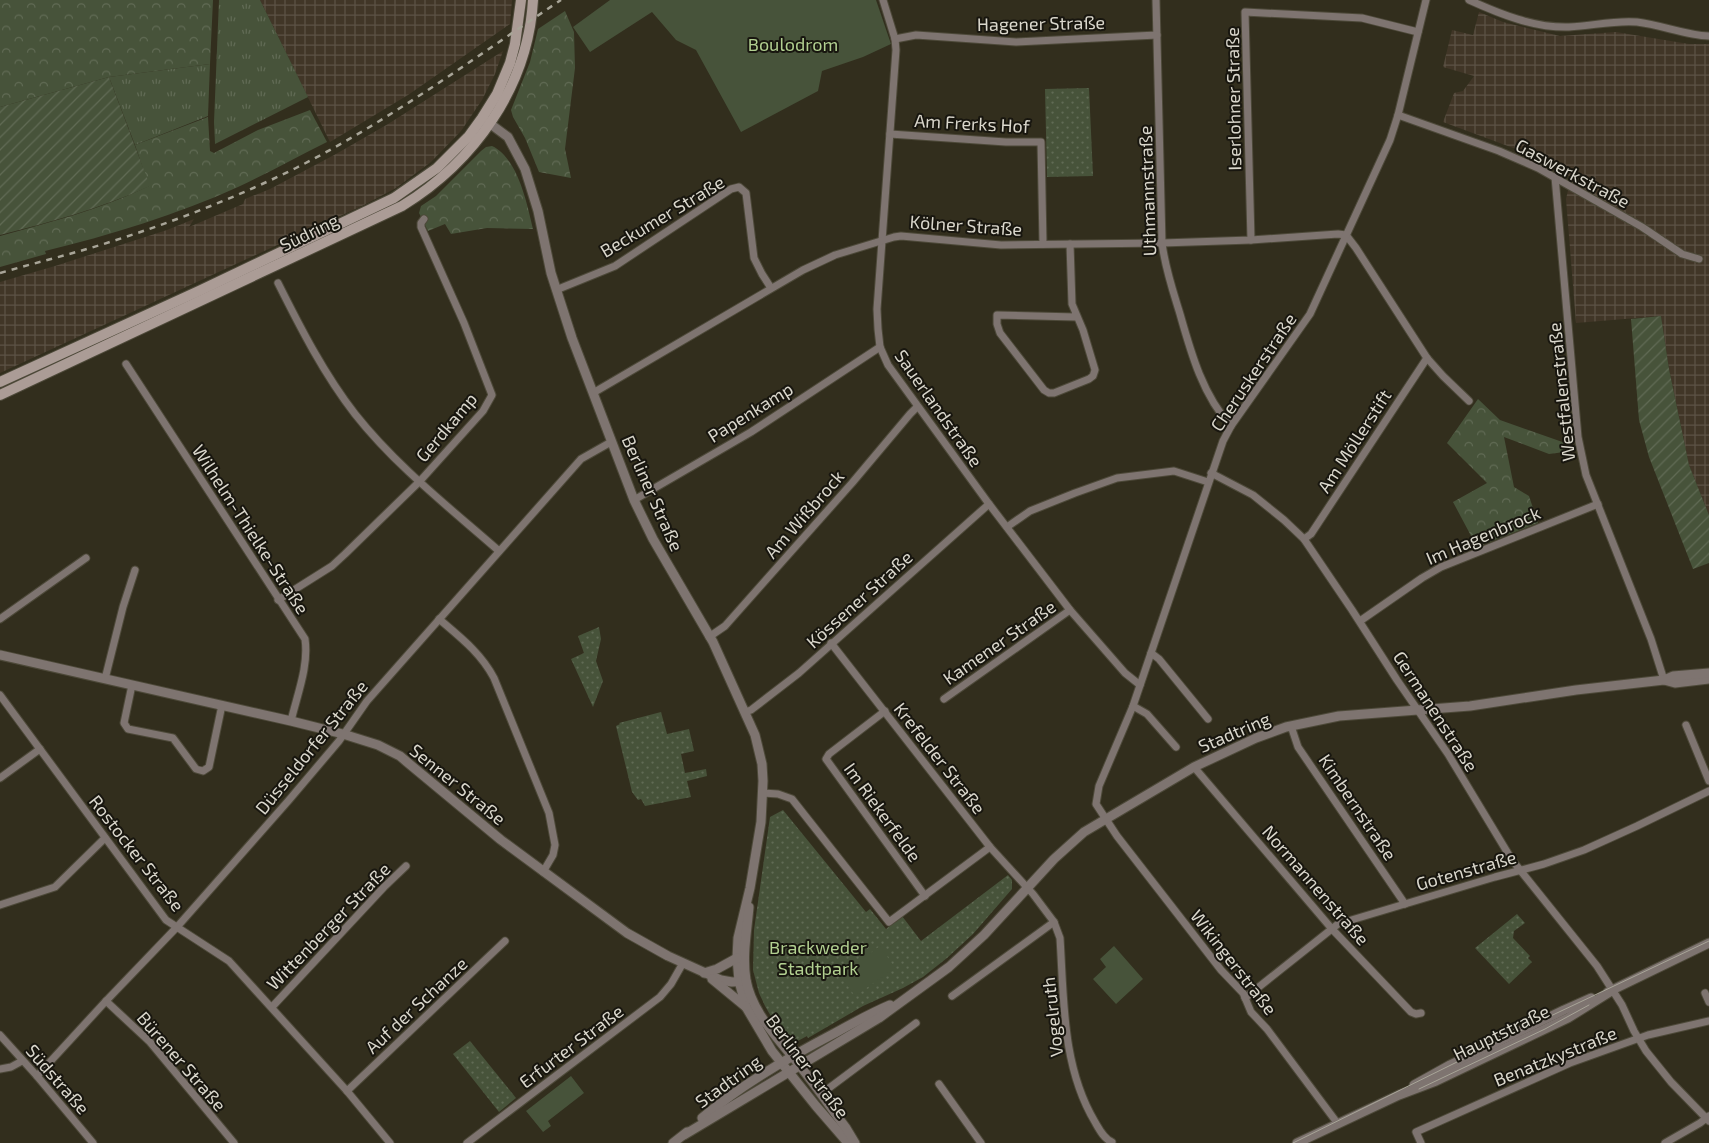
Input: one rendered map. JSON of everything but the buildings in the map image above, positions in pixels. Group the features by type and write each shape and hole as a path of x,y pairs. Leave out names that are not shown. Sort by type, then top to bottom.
{"main road":[{"name":"Südring","path":"0,395 402,206 418,196 447,173 469,151 486,121 510,62 516,35 520,0"},
{"name":"Südring","path":"0,382 201,290 394,198 437,168 502,104 520,65 528,34 533,0"}],"street":[{"name":"Sauerlandstraße","path":"883,0 896,39 877,309 880,347 888,365 917,408 1070,610 1125,673 1140,685"},
{"name":"Uthmannstraße","path":"1156,0 1162,243 1165,266 1194,361 1222,414 1232,426"},
{"name":"Cheruskerstraße","path":"1105,819 1096,804 1097,792 1133,706 1220,448 1232,426 1306,322 1346,236 1390,140 1398,115 1426,0"},
{"path":"1470,0 1504,15 1545,26 1568,27 1621,21 1639,22 1709,36"},
{"name":"Iserlohner Straße","path":"1251,240 1246,12 1362,18 1418,32"},
{"name":"Hagener Straße","path":"896,39 916,34 1016,42 1157,35"},
{"name":"Gaswerkstraße","path":"1398,115 1499,151 1555,177 1642,227 1682,254 1699,259"},
{"name":"Berliner Straße","path":"486,121 508,137 519,155 532,188 556,290 572,338 634,500 653,539 709,637 755,735 762,764 763,794 761,822 736,958 746,1007 781,1063 848,1143"},
{"name":"Am Frerks Hof","path":"890,134 1006,142 1041,142 1043,244"},
{"name":"Westfalenstraße","path":"1555,177 1580,447 1586,475 1651,639 1664,680"},
{"name":"Beckumer Straße","path":"556,290 615,266 731,189 739,187 746,194 754,258 771,288"},
{"name":"Gerdkamp","path":"278,600 332,566 420,481 483,410 492,394 464,322 421,227 424,219"},
{"name":"Kölner Straße","path":"594,393 771,288 821,261 894,236 1000,244 1070,244 1251,240 1338,234 1346,236"},
{"path":"1346,236 1356,248 1427,358 1469,401"},
{"path":"1070,244 1073,311 1083,330 1095,370 1093,376 1054,393 1049,393 1044,390 1000,333 997,316 1076,317"},
{"path":"278,283 309,345 332,382 356,415 383,446 499,551"},
{"name":"Papenkamp","path":"634,500 750,432 880,347"},
{"name":"Am Möllerstift","path":"1304,539 1311,534 1427,358"},
{"name":"Wilhelm-Thielke-Straße","path":"126,364 305,639 307,651 291,721"},
{"name":"Am Wißbrock","path":"709,637 725,626 917,408"},
{"name":"Düsseldorfer Straße","path":"37,1076 177,927 289,800 344,734 367,701 581,459 611,442"},
{"path":"1007,527 1030,512 1117,478 1174,471 1208,482"},
{"name":"Germanenstraße","path":"1211,474 1253,495 1304,539 1448,754 1512,860 1588,953 1613,990 1638,1039 1671,1082 1708,1118"},
{"name":"Kössener Straße","path":"745,712 751,710 798,672 989,504"},
{"name":"Im Hagenbrock","path":"1360,621 1441,567 1598,504"},
{"path":"0,619 86,558"},
{"path":"105,679 122,607 134,570"},
{"name":"Kamener Straße","path":"944,699 1070,610"},
{"path":"439,619 475,650 486,663 494,678 549,813 555,845 553,855 543,872"},
{"name":"Krefelder Straße","path":"832,643 990,847 1028,888"},
{"path":"1151,653 1159,659 1208,719"},
{"name":"Senner Straße","path":"0,655 291,721 344,734 378,746 400,756 501,840 627,933 683,963 721,980 742,981"},
{"name":"Stadtring","path":"684,1134 879,1018 949,967 984,935 1054,859 1084,832 1194,767 1256,738 1291,726 1346,715 1470,706 1576,690 1664,680 1677,675 1709,673"},
{"name":"Stadtring","path":"1664,680 1675,683 1709,679"},
{"path":"132,685 124,723 128,729 173,738 196,769 203,771 209,767 222,705"},
{"name":"Rostocker Straße","path":"0,695 166,920 229,961 272,1006 390,1143"},
{"path":"1133,706 1147,714 1176,747"},
{"name":"Im Riekerfelde","path":"885,711 829,754 826,759 925,896"},
{"name":"Kimbernstraße","path":"1291,726 1298,747 1405,904"},
{"path":"1686,726 1709,780"},
{"path":"0,778 40,749"},
{"name":"Normannenstraße","path":"1194,767 1332,929 1411,1012 1421,1013"},
{"name":"Gotenstraße","path":"1245,998 1252,995 1332,929 1346,921 1553,861 1608,840 1709,791"},
{"path":"763,794 778,794 792,799 889,922 990,847"},
{"name":"Wikingerstraße","path":"1105,819 1221,970 1235,983 1245,998 1251,1012 1267,1029 1338,1124"},
{"path":"0,905 55,887 106,838"},
{"name":"Wittenberger Straße","path":"272,1006 406,866"},
{"name":"Berliner Straße","path":"750,888 742,981 760,1013 846,1128 855,1143"},
{"name":"Vogelruth","path":"1028,888 1054,922 1060,938 1068,1043 1074,1072 1090,1114 1105,1137 1112,1142"},
{"path":"952,996 1054,922"},
{"name":"Auf der Schanze","path":"347,1091 505,941"},
{"name":"Hauptstraße","path":"1297,1143 1399,1095 1432,1074 1709,943"},
{"path":"704,972 717,969 736,958"},
{"name":"Erfurter Straße","path":"467,1143 660,997 671,984 683,963"},
{"path":"704,972 746,1007"},
{"path":"1705,992 1709,1002"},
{"name":"Bürener Straße","path":"106,1001 150,1042 234,1143"},
{"name":"Stadtring","path":"673,1143 715,1108 792,1056 879,1010 899,1002"},
{"name":"Benatzkystraße","path":"1421,1143 1416,1132 1549,1071 1638,1039 1709,1021"},
{"path":"821,1094 916,1023"},
{"name":"Südstraße","path":"0,1035 93,1143"},
{"path":"0,1070 22,1061"},
{"path":"939,1084 981,1143"},
{"path":"1665,1143 1708,1118"}],"shaded area":[{"path":"260,0 512,0 510,24 408,95 330,142"},
{"path":"1479,12 1503,22 1560,36 1616,32 1689,44 1709,44 1709,515 1689,465 1669,369 1661,316 1576,323 1566,199 1571,177 1524,152 1443,122 1454,93 1463,91 1474,76 1443,67 1452,30 1473,35"},
{"path":"503,51 495,74 482,100 461,131 431,162 396,188 364,205 0,373 0,282 167,230 194,219 189,227 243,204 245,199 270,189 388,124"}],"green space":[{"path":"0,0 213,0 210,64 109,77 0,107"},
{"path":"219,0 260,0 308,97 215,144 214,122"},
{"name":"Boulodrom","path":"610,0 876,0 891,44 863,57 822,71 818,91 741,132 696,50 676,40 652,12 590,52 573,27"},
{"path":"565,11 574,32 575,68 565,149 571,178 539,172 511,110 530,62 538,29"},
{"path":"210,64 208,116 135,145 109,77"},
{"path":"109,77 150,186 76,214 0,235 0,107"},
{"path":"1089,88 1093,176 1047,177 1045,89"},
{"path":"310,110 327,142 271,171 215,197 167,215 119,231 45,251 46,254 0,267 0,236 95,208 149,186 135,145 208,117 210,151 214,153 258,130"},
{"path":"492,146 501,152 515,171 533,229 487,228 451,234 445,224 428,231 419,213 421,206 436,196 481,151 486,147"},
{"path":"1661,316 1669,369 1689,465 1709,515 1709,563 1693,569 1649,457 1639,420 1631,319"},
{"path":"1478,399 1500,420 1571,445 1572,451 1549,454 1504,437 1514,487 1529,496 1538,523 1477,547 1453,502 1487,483 1447,443"},
{"path":"599,627 601,639 596,661 603,681 593,707 571,659 584,653 578,636"},
{"path":"661,712 667,734 689,729 694,751 681,754 685,773 706,769 707,776 687,781 691,797 645,806 641,799 638,800 632,792 616,726 619,723"},
{"name":"Brackweder Stadtpark","path":"783,810 866,912 870,909 886,929 902,916 921,941 1008,875 1012,880 1012,889 973,934 923,977 863,1006 808,1038 807,1036 796,1042 791,1041 779,1030 765,1006 759,993 753,970 754,930 770,817"},
{"path":"1517,914 1525,923 1514,931 1513,938 1530,956 1528,958 1532,962 1509,984 1475,948"},
{"path":"880,946 895,968 855,996 840,975"},
{"path":"1114,946 1143,979 1116,1004 1093,979 1106,967 1100,959"},
{"path":"470,1041 516,1098 499,1112 453,1054"},
{"path":"571,1076 584,1093 548,1121 551,1126 543,1132 526,1111"}],"tram line":[{"path":"1293,1143 1540,1021 1709,941"},
{"path":"1419,1089 1545,1029 1589,1005"}],"railway":[{"path":"0,273 99,245 160,225 229,199 274,179 331,150 398,109 561,0"}]}
